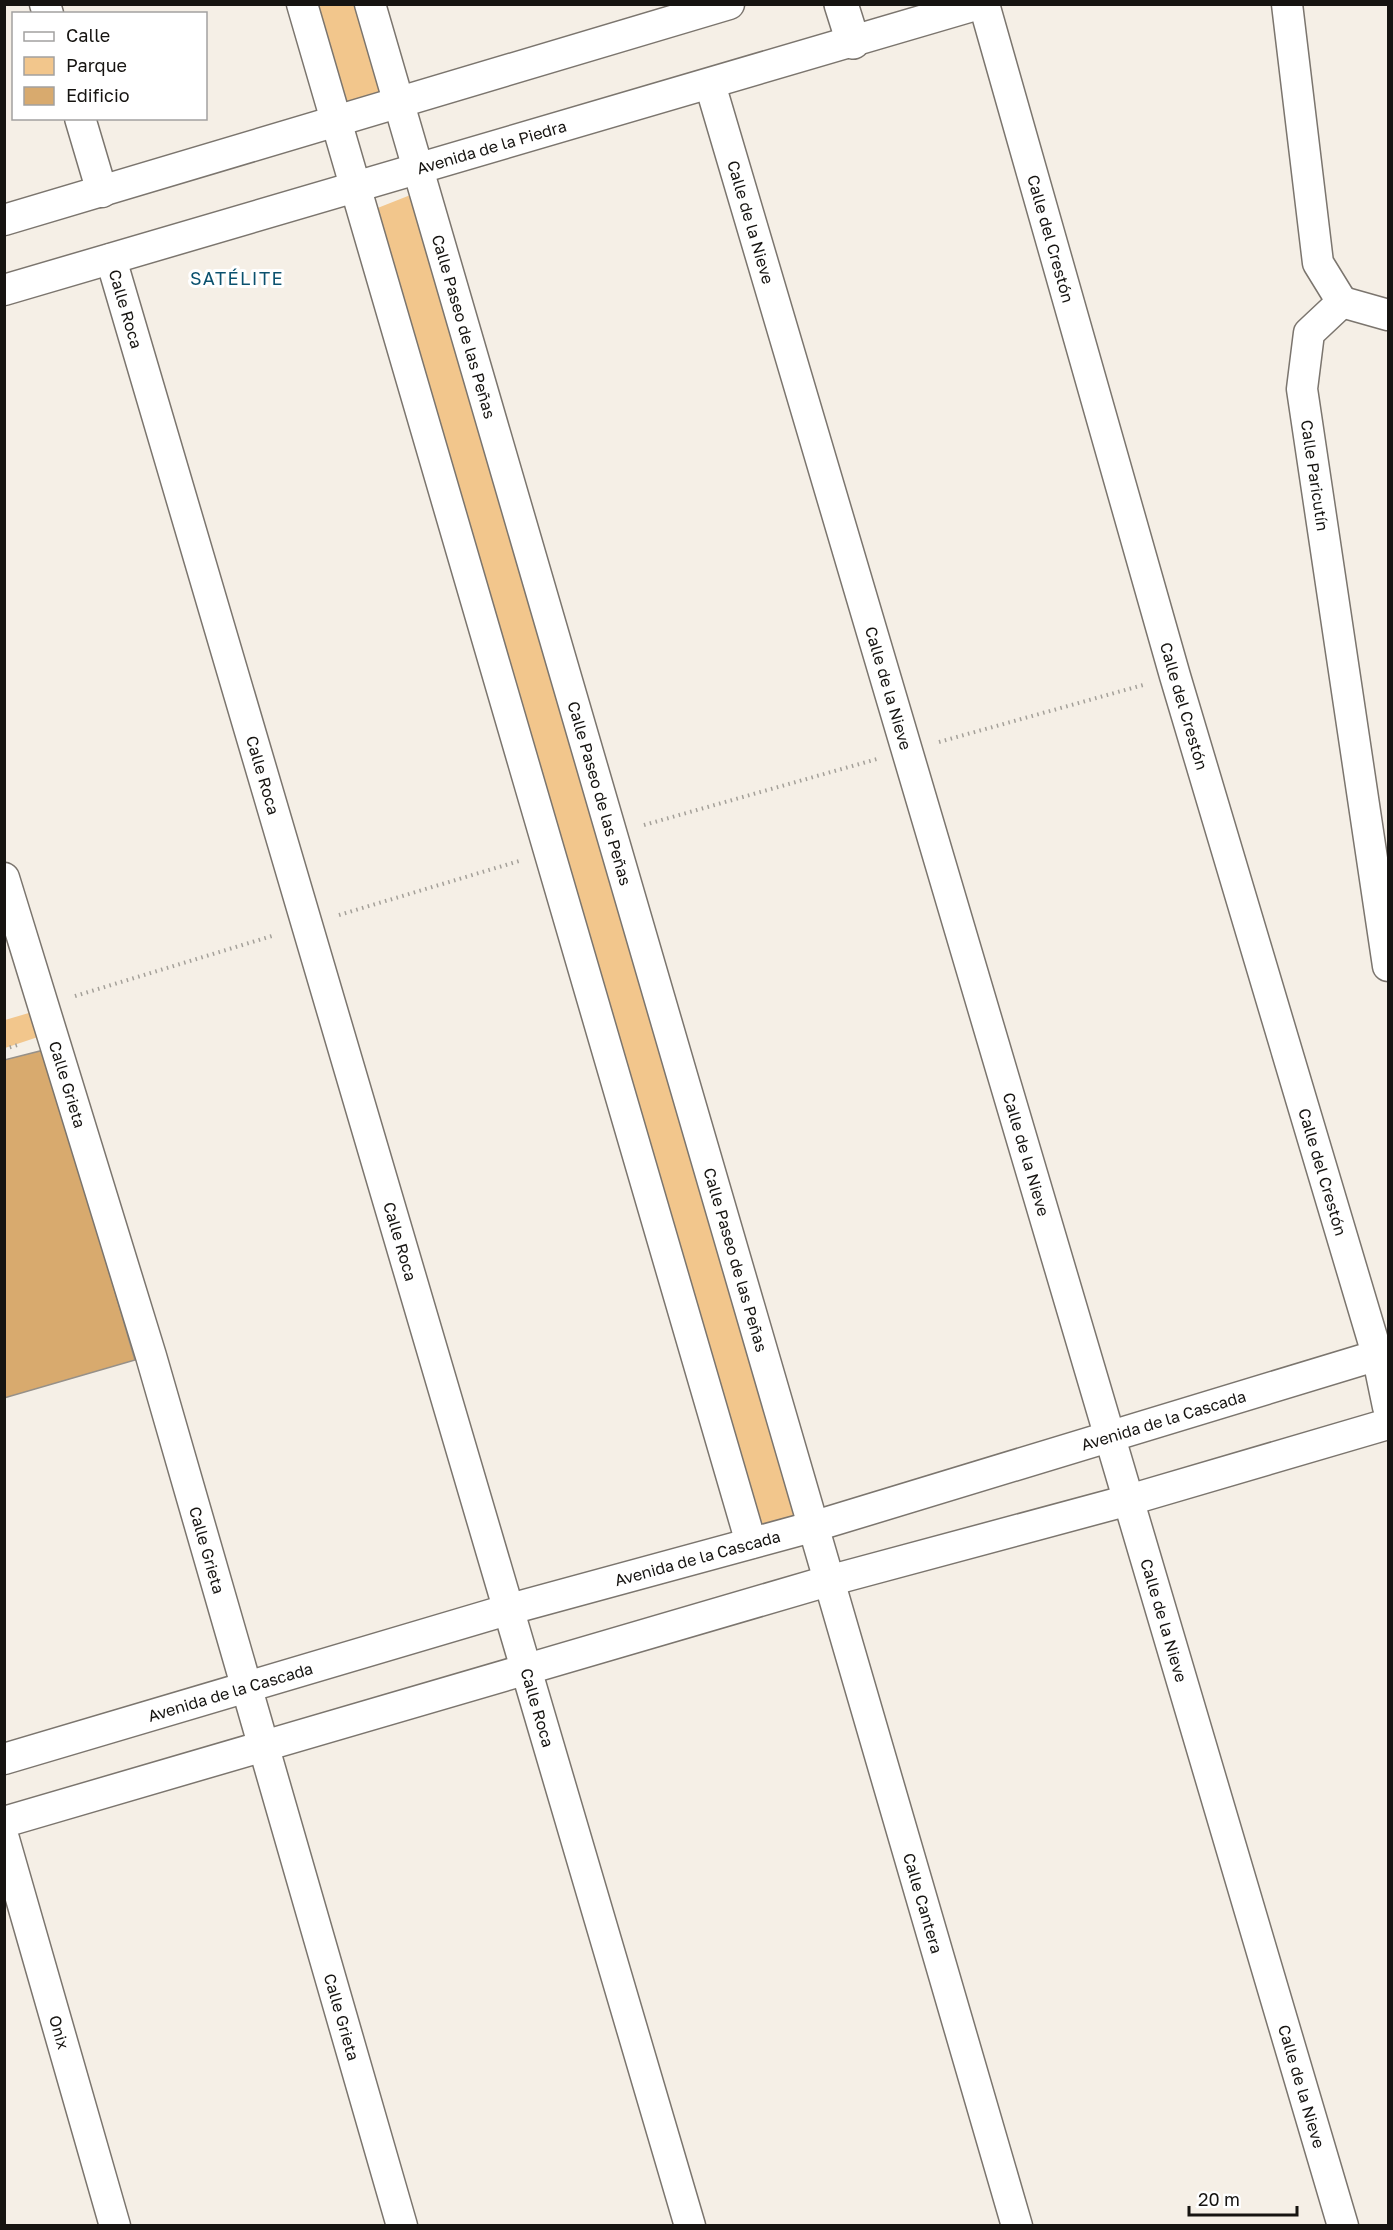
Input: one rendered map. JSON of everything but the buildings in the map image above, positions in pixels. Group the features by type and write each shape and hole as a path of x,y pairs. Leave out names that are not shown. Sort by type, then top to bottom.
{"street":[{"path":"302,4 750,1543"},
{"name":"Calle Paseo de las Peñas","path":"370,4 815,1526 828,1581"},
{"path":"4,220 399,104 693,10 729,4"},
{"path":"841,4 852,42"},
{"name":"Avenida de la Piedra","path":"4,290 356,189 981,4"},
{"name":"Calle del Crestón","path":"981,4 1178,687 1383,1353 1389,1407"},
{"path":"1287,4 1318,263 1342,302 1389,315"},
{"name":"Calle de la Nieve","path":"710,84 1343,2226"},
{"path":"81,120 102,192"},
{"name":"Calle Roca","path":"111,259 690,2226"},
{"name":"Calle Paricutín","path":"1342,302 1309,333 1302,389 1389,966"},
{"name":"Calle Grieta","path":"4,878 151,1356 402,2226"},
{"name":"Avenida de la Cascada","path":"4,1760 510,1609 815,1526 1383,1353"},
{"path":"4,1822 828,1581 1129,1500 1389,1424"},
{"name":"Calle Cantera","path":"828,1581 1017,2226"},
{"name":"Onix","path":"4,1839 115,2226"}],"green space":[{"path":"305,5 366,5 395,101 338,116"},
{"path":"413,194 806,1524 763,1537 370,211"},
{"path":"39,1010 47,1034 5,1048 5,1020"}],"district":[{"name":"SATÉLITE","path":"237,278"}]}
